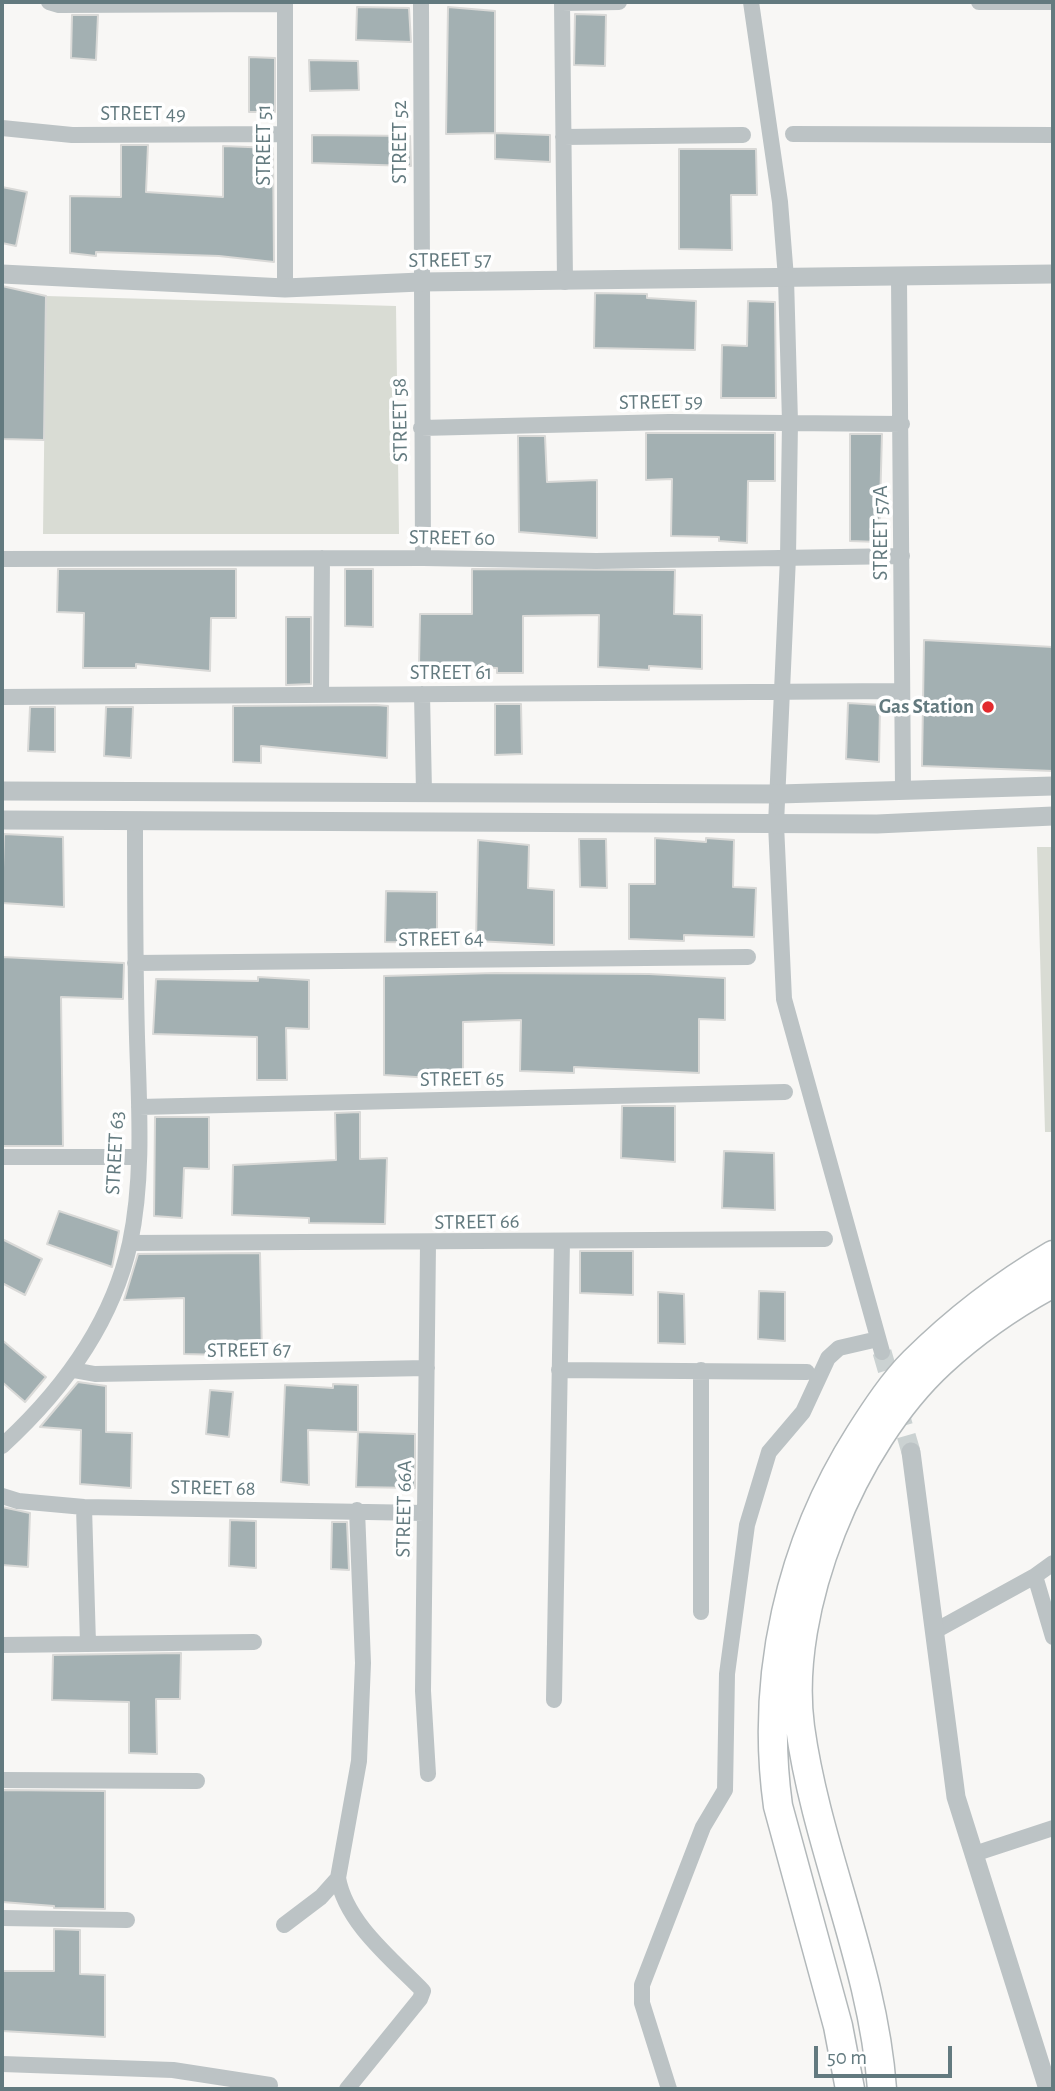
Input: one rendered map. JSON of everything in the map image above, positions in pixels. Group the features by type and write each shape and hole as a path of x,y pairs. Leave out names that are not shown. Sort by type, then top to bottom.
{"highway":[{"path":"850,2089 838,2025 778,1806 773,1769 775,1687 794,1573 837,1472 879,1404 912,1363 1009,1281 1053,1255"},
{"path":"882,2089 865,1973 816,1800 800,1726 799,1650 809,1595 847,1494 908,1398 940,1363 1005,1309 1053,1283"}],"street":[{"path":"49,2 59,5 285,3"},
{"name":"STREET 52","path":"420,282 421,2"},
{"path":"565,282 562,2 619,2"},
{"path":"670,2089 642,2003 642,1986 703,1827 725,1790 727,1674 747,1525 769,1452 803,1412 828,1357 839,1348 880,1345 783,999 776,824 788,557 790,422 786,278 780,202 751,2"},
{"path":"979,2 1053,2"},
{"name":"STREET 51","path":"285,3 285,288"},
{"name":"STREET 49","path":"2,128 72,135 285,134"},
{"path":"793,134 1053,135"},
{"path":"563,137 743,135"},
{"name":"STREET 57","path":"2,274 285,288 420,282 1053,274"},
{"name":"STREET 57A","path":"899,278 903,789"},
{"name":"STREET 58","path":"420,282 424,558"},
{"name":"STREET 59","path":"421,428 790,422 902,424"},
{"name":"STREET 60","path":"2,559 424,558 596,561 902,556"},
{"path":"321,695 322,558"},
{"name":"STREET 61","path":"2,696 901,691"},
{"path":"422,694 424,792"},
{"path":"2,791 779,794 1053,786"},
{"path":"2,820 877,824 1053,816"},
{"name":"STREET 63","path":"2,1446 30,1420 73,1370 109,1301 130,1243 138,1157 139,1107 135,820"},
{"name":"STREET 64","path":"135,963 748,957"},
{"name":"STREET 65","path":"139,1107 785,1092"},
{"path":"2,1157 138,1157"},
{"name":"STREET 66","path":"130,1243 428,1244 825,1239"},
{"path":"554,1700 562,1241"},
{"name":"STREET 66A","path":"428,1244 423,1691 428,1774"},
{"name":"STREET 67","path":"73,1370 95,1374 427,1368"},
{"path":"559,1370 807,1372"},
{"path":"701,1370 701,1612"},
{"path":"911,1452 956,1797 1048,2089"},
{"name":"STREET 68","path":"2,1496 18,1501 84,1507 424,1513"},
{"path":"84,1507 88,1644"},
{"path":"347,2089 420,1999 423,1991 371,1936 342,1898 338,1878 359,1761 363,1717 357,1510"},
{"path":"935,1631 1035,1576 1053,1563"},
{"path":"1035,1576 1053,1637"},
{"path":"2,1645 254,1642"},
{"path":"2,1780 198,1782"},
{"path":"974,1854 1053,1828"},
{"path":"284,1925 321,1898 338,1878"},
{"path":"2,1918 127,1920"},
{"path":"2,2064 173,2070 270,2085"}],"shaded area":[{"path":"46,296 396,306 399,534 43,534"},
{"path":"1037,847 1053,847 1053,1132 1045,1132"}],"building":[{"path":"357,7 409,8 411,42 356,40"},
{"path":"448,7 495,11 495,133 446,134"},
{"path":"575,14 606,15 605,66 574,65"},
{"path":"72,15 98,15 96,60 71,58"},
{"path":"249,57 275,58 275,112 249,112"},
{"path":"309,60 358,61 359,90 310,91"},
{"path":"495,133 550,135 550,162 495,159"},
{"path":"312,135 410,136 411,166 312,163"},
{"path":"121,145 148,145 146,192 223,197 223,146 273,148 274,262 219,256 96,252 96,256 70,253 70,196 121,197"},
{"path":"679,149 756,149 757,195 731,195 732,250 679,249"},
{"path":"2,187 27,192 16,246 2,243"},
{"path":"2,286 46,296 44,440 2,439"},
{"path":"595,293 647,294 647,298 696,301 695,350 594,348"},
{"path":"748,301 775,302 776,398 721,398 722,345 747,346"},
{"path":"646,433 775,433 775,481 748,481 747,543 719,541 719,537 671,536 672,479 646,480"},
{"path":"850,434 882,434 879,542 850,541"},
{"path":"518,436 545,436 547,482 597,480 597,538 519,532"},
{"path":"58,569 236,569 236,618 211,618 210,671 136,664 136,668 83,668 84,613 57,612"},
{"path":"345,569 373,569 373,627 345,626"},
{"path":"472,569 675,570 674,614 702,615 702,669 598,667 599,615 523,616 523,673 497,673 497,668 419,665 420,614 472,614"},
{"path":"286,617 311,617 311,684 286,685"},
{"name":"Gas Station","path":"924,640 1053,647 1053,771 922,766"},
{"path":"848,703 880,705 879,762 846,759"},
{"path":"495,704 521,704 522,754 495,755"},
{"path":"233,706 388,706 387,758 261,746 261,763 233,762"},
{"path":"30,707 55,707 55,752 28,751"},
{"path":"106,707 133,707 131,758 104,756"},
{"path":"4,834 63,837 64,907 2,903"},
{"path":"655,838 706,842 706,838 734,840 733,887 756,888 754,937 684,935 684,941 629,939 629,884 655,884"},
{"path":"579,839 606,839 607,888 580,887"},
{"path":"478,840 529,845 528,888 554,890 554,945 476,941"},
{"path":"386,891 437,892 437,943 385,942"},
{"path":"2,957 124,963 123,999 61,997 63,1146 2,1146"},
{"path":"495,973 649,974 725,978 725,1020 699,1019 699,1073 574,1067 574,1073 520,1071 521,1020 463,1022 463,1080 384,1075 384,976"},
{"path":"258,977 309,980 309,1029 286,1028 287,1080 257,1080 257,1037 153,1034 156,979 258,981"},
{"path":"622,1106 675,1106 675,1162 621,1158"},
{"path":"360,1112 360,1159 387,1158 385,1224 309,1223 309,1218 232,1215 233,1165 336,1160 335,1113"},
{"path":"155,1117 209,1117 209,1169 184,1168 182,1218 154,1216"},
{"path":"724,1151 774,1153 775,1210 722,1208"},
{"path":"59,1211 119,1231 112,1267 47,1244"},
{"path":"2,1239 42,1259 25,1295 2,1283"},
{"path":"580,1251 633,1251 633,1295 580,1293"},
{"path":"260,1253 262,1356 184,1354 184,1298 124,1300 138,1254"},
{"path":"759,1291 785,1292 785,1341 758,1339"},
{"path":"658,1292 684,1294 685,1344 658,1343"},
{"path":"2,1340 46,1377 25,1402 2,1382"},
{"path":"78,1382 106,1386 106,1432 132,1433 131,1488 80,1484 81,1430 40,1427"},
{"path":"333,1384 358,1385 358,1432 308,1430 309,1485 281,1482 285,1385 333,1388"},
{"path":"210,1390 233,1392 229,1437 206,1434"},
{"path":"358,1432 415,1434 415,1488 356,1487"},
{"path":"2,1507 30,1513 28,1567 2,1565"},
{"path":"230,1520 256,1521 256,1568 229,1566"},
{"path":"332,1522 347,1522 349,1570 331,1569"},
{"path":"181,1653 180,1699 156,1699 157,1754 129,1753 129,1702 52,1700 53,1655"},
{"path":"2,1790 105,1791 105,1909 54,1908 2,1902"},
{"path":"54,1929 80,1930 80,1974 105,1975 105,2037 2,2031 3,1971 54,1971"}],"tunnel":[{"path":"882,1352 911,1452"}],"place":[{"name":"Gas Station","path":"988,707"}]}
